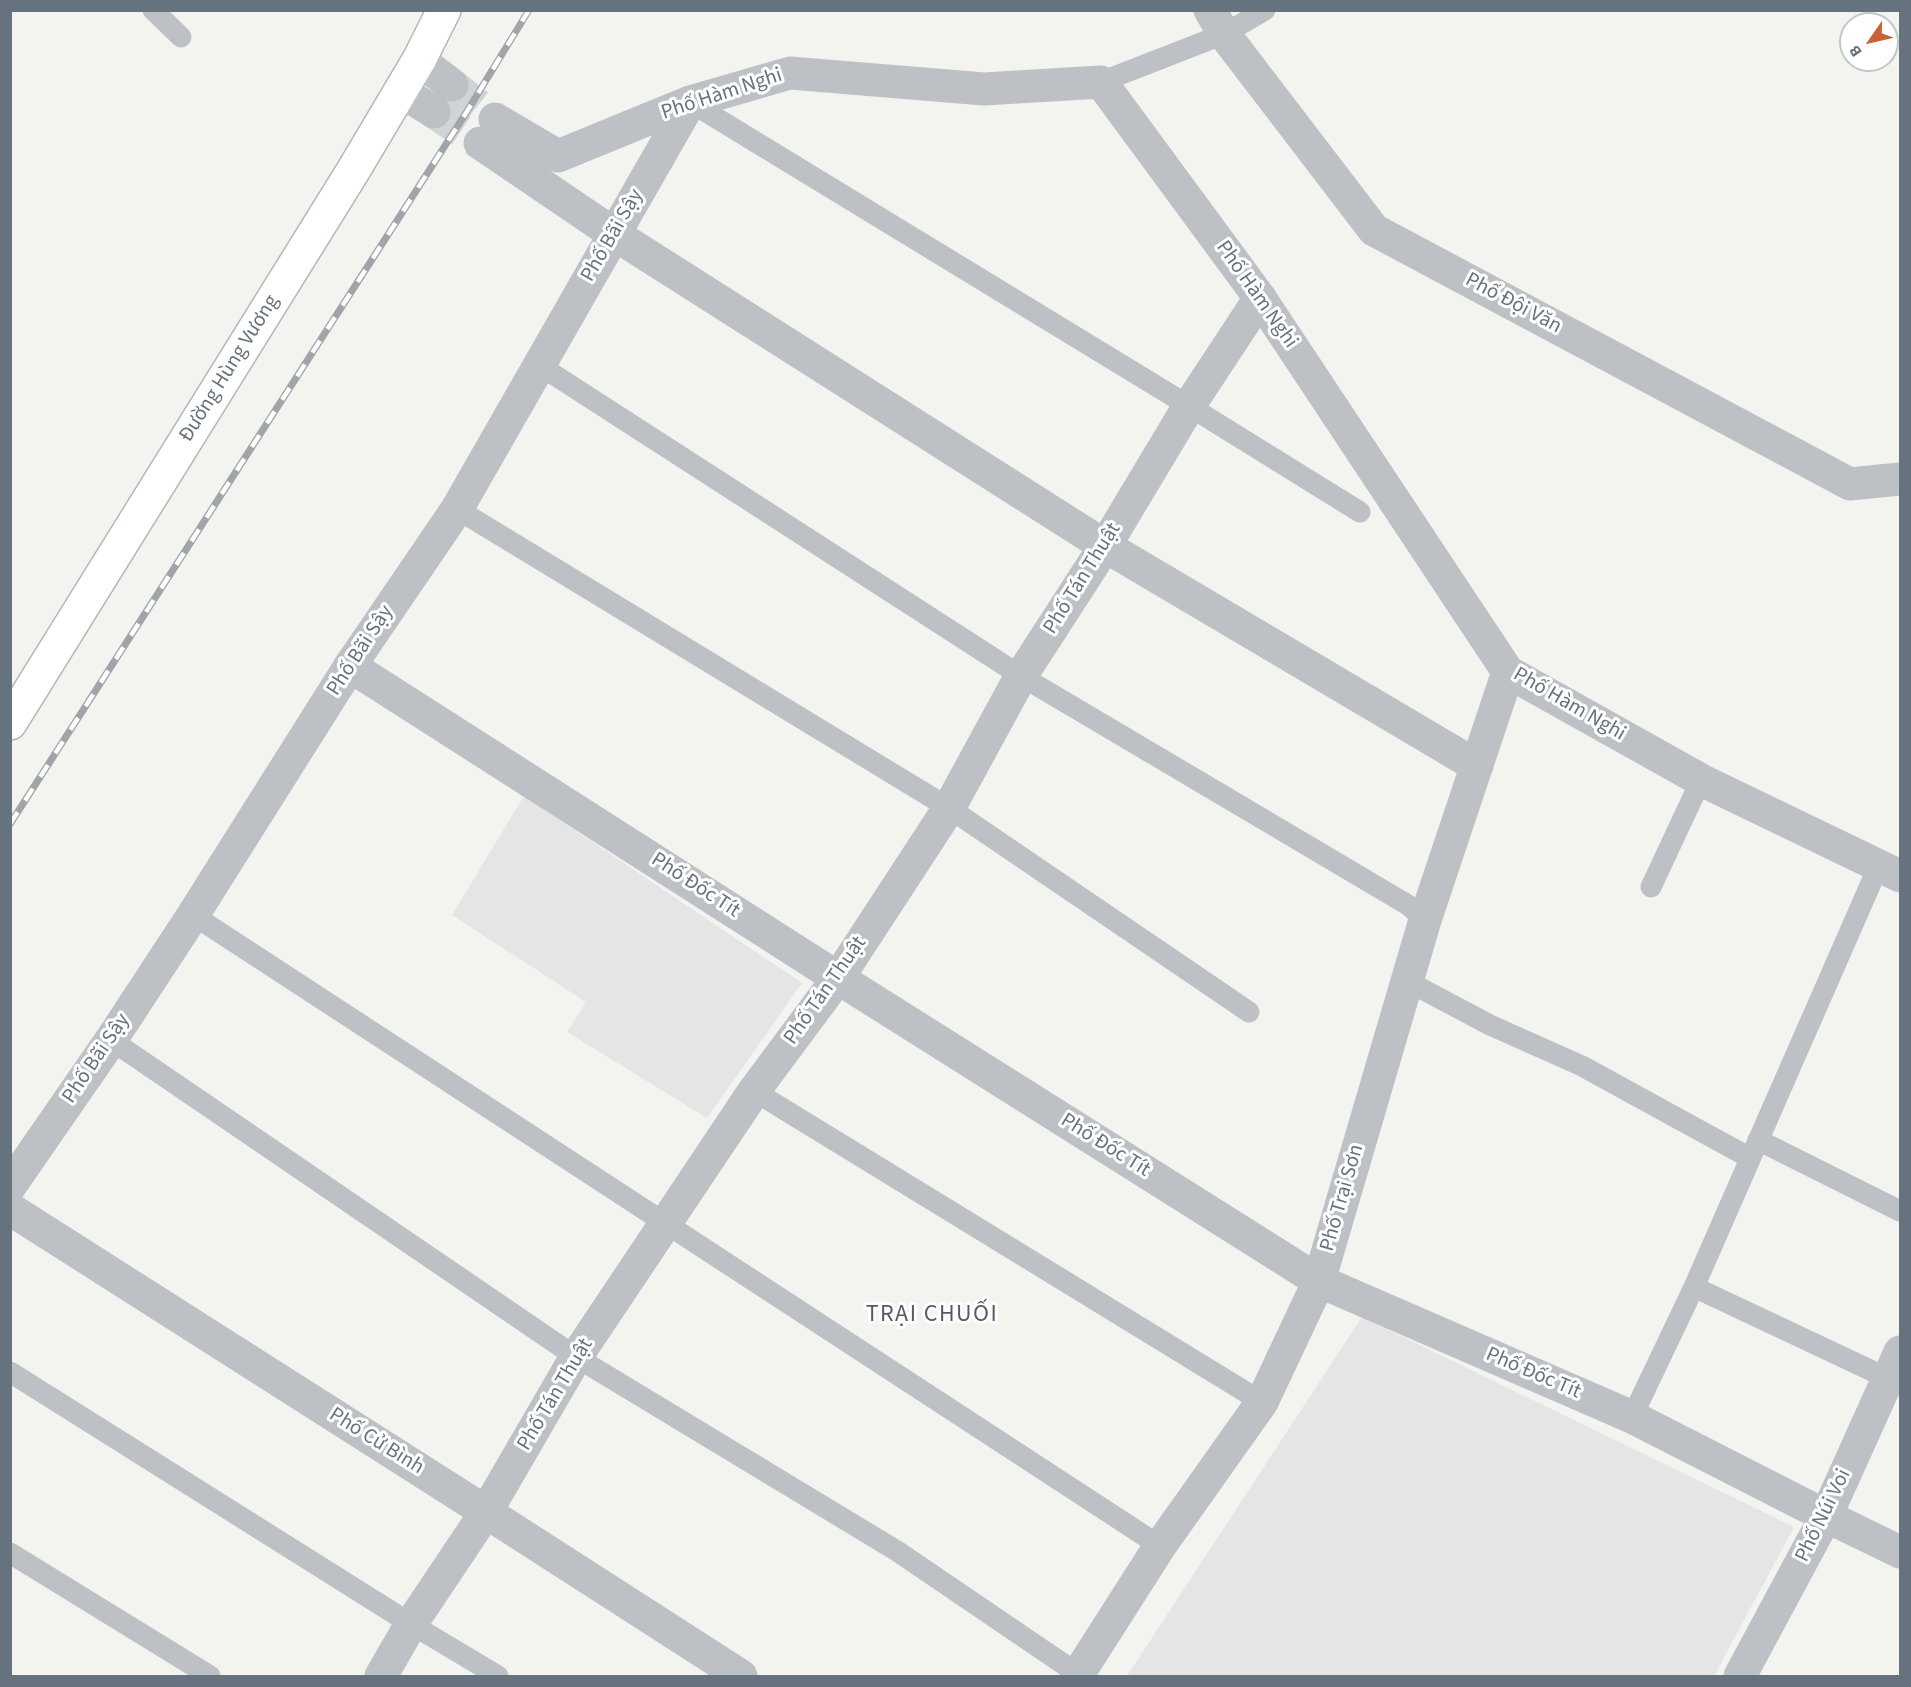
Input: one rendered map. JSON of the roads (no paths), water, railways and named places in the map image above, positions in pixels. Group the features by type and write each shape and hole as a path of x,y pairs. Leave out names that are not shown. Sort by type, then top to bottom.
{"main road":[{"name":"Đường Hùng Vương","path":"10,723 347,181 419,60 444,10"}],"street":[{"name":"Phố Đội Văn","path":"1217,22 1374,230 1850,484 1900,478"},
{"path":"419,60 452,85"},
{"name":"Phố Hàm Nghi","path":"1477,766 1105,546 615,234 488,131 558,156 690,102 790,73 984,89 1101,82 1260,298 1508,672 1701,780 1890,870"},
{"path":"401,91 434,112"},
{"name":"Phố Bãi Sậy","path":"10,1186 111,1040 350,666 457,509 690,102"},
{"name":"Phố Tán Thuật","path":"381,1677 411,1624 486,1512 576,1357 754,1091 838,978 949,808 1021,676 1105,546 1189,406 1260,298"},
{"name":"Phố Đốc Tít","path":"350,666 838,978 1319,1281 1632,1417 1900,1552"},
{"name":"Phố Trại Sơn","path":"1078,1675 1160,1546 1262,1402 1319,1281 1425,920 1508,672"},
{"name":"Phố Cử Bình","path":"10,1209 741,1677"},
{"name":"Phố Núi Voi","path":"1740,1677 1826,1516 1894,1365"}],"lane":[{"path":"153,10 181,37"},
{"path":"1101,82 1217,22 1265,10"},
{"path":"690,102 1360,512"},
{"path":"539,365 1021,676 1408,905 1425,920"},
{"path":"457,509 949,808 1249,1012"},
{"path":"1651,887 1701,780"},
{"path":"1632,1417 1694,1287 1754,1149 1890,870"},
{"path":"193,915 1160,1546"},
{"path":"1407,981 1490,1025 1582,1066 1754,1149 1900,1211"},
{"path":"111,1040 576,1357 897,1551 1078,1675"},
{"path":"754,1091 1262,1402"},
{"path":"1694,1287 1894,1365"},
{"path":"10,1372 498,1677"},
{"path":"10,1553 210,1677"}],"tunnel":[{"path":"452,85 495,119"},
{"path":"434,112 480,143"}],"railway":[{"path":"10,824 466,113 529,10"}],"district":[{"name":"TRẠI CHUỐI","path":"932,1316"}]}
